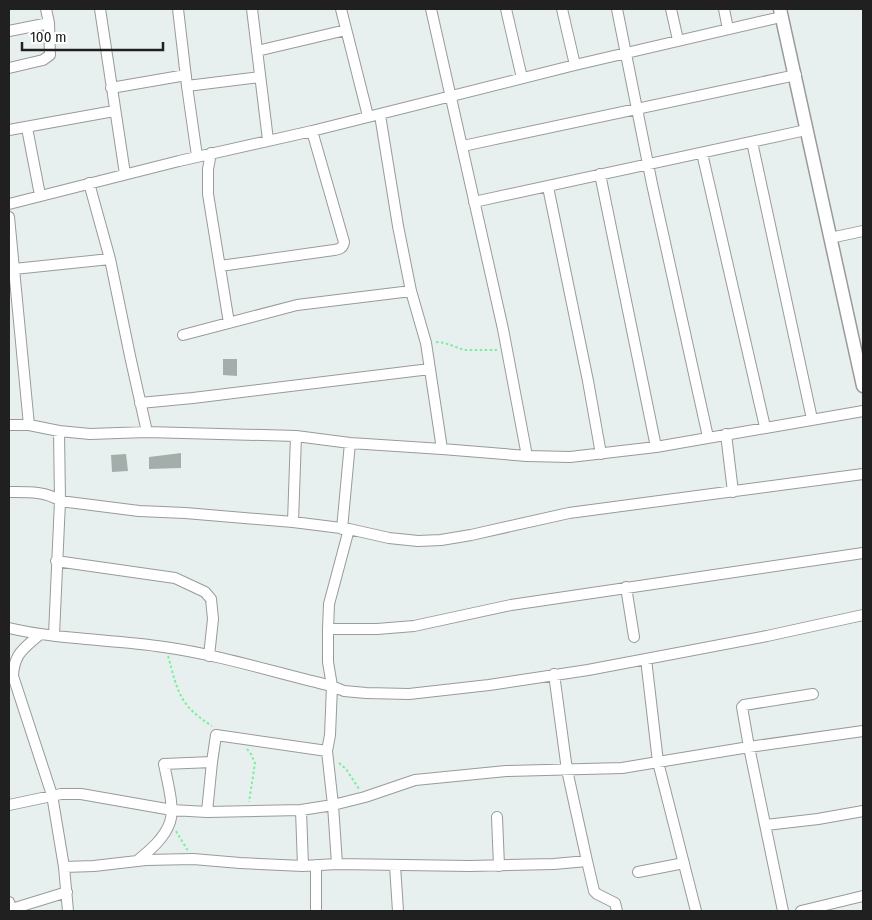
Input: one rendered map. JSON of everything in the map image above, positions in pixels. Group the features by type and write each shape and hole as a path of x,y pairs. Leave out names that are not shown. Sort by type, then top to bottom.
{"street":[{"path":"9,68 43,60 50,55 50,23 46,9"},
{"path":"100,9 125,174"},
{"path":"178,9 198,156"},
{"path":"252,9 268,140"},
{"path":"342,9 368,116"},
{"path":"432,9 507,349 527,456"},
{"path":"506,9 522,78"},
{"path":"562,9 575,65"},
{"path":"617,9 648,165 708,437"},
{"path":"670,9 678,40"},
{"path":"724,9 728,29"},
{"path":"9,204 198,156 312,131 728,29 781,13 863,386"},
{"path":"9,31 50,23"},
{"path":"257,51 346,30"},
{"path":"112,88 186,75"},
{"path":"463,146 796,76"},
{"path":"187,86 260,78"},
{"path":"9,130 114,111"},
{"path":"380,114 398,226 411,291 426,343 442,449"},
{"path":"27,128 40,195"},
{"path":"474,202 806,130"},
{"path":"220,266 342,248 344,242 312,131"},
{"path":"752,142 812,419"},
{"path":"211,153 207,182 229,323"},
{"path":"702,153 765,427"},
{"path":"600,174 656,447"},
{"path":"89,183 110,259 147,432"},
{"path":"548,187 588,381 600,454"},
{"path":"9,217 29,425"},
{"path":"830,238 863,231"},
{"path":"14,269 110,259"},
{"path":"183,336 296,305 411,291"},
{"path":"140,403 430,369"},
{"path":"9,425 29,425 59,431 90,434 147,432 296,436 350,443 527,456 570,457 656,447 863,411"},
{"path":"54,635 60,501 59,431"},
{"path":"726,434 732,492"},
{"path":"293,522 296,436"},
{"path":"337,864 327,751 330,735 332,686 328,662 328,629 329,604 345,529 350,443"},
{"path":"9,492 45,494 53,496 60,501 139,511 293,522 418,541 441,540 471,535 555,515 863,474"},
{"path":"328,629 377,629 414,626 502,606 863,553"},
{"path":"56,561 175,578 205,592 211,599 213,619 210,656"},
{"path":"626,587 634,637"},
{"path":"9,628 40,634 145,644 210,656 332,686 344,691 409,694 481,686 588,670 767,636 863,615"},
{"path":"40,634 19,653 14,663 13,676 52,795 64,867 68,911"},
{"path":"646,659 658,762 696,911"},
{"path":"554,674 567,770 586,862 594,891 596,894 615,903 617,911"},
{"path":"783,911 742,706 813,694"},
{"path":"9,805 52,795 81,794 172,810 207,812 301,810 365,797 415,780 506,771 608,769 863,731"},
{"path":"207,812 212,762 218,734 275,745 327,751"},
{"path":"137,861 158,840 170,823 172,810 164,764 212,762"},
{"path":"301,810 303,866"},
{"path":"766,825 863,811"},
{"path":"497,817 500,866"},
{"path":"64,867 193,859 303,866 337,864 500,866 586,862"},
{"path":"638,872 684,863"},
{"path":"316,865 316,911"},
{"path":"395,866 398,911"},
{"path":"9,902 11,907 15,908 66,892"},
{"path":"801,911 863,896"}],"path":[{"path":"426,343 445,343 464,350 475,351 507,349"},
{"path":"339,763 346,769 365,797"},
{"path":"170,823 193,859"}],"building":[{"path":"223,359 237,359 237,376 223,375"},
{"path":"181,453 181,468 149,469 149,457"},
{"path":"126,454 128,471 112,472 111,455"}]}
